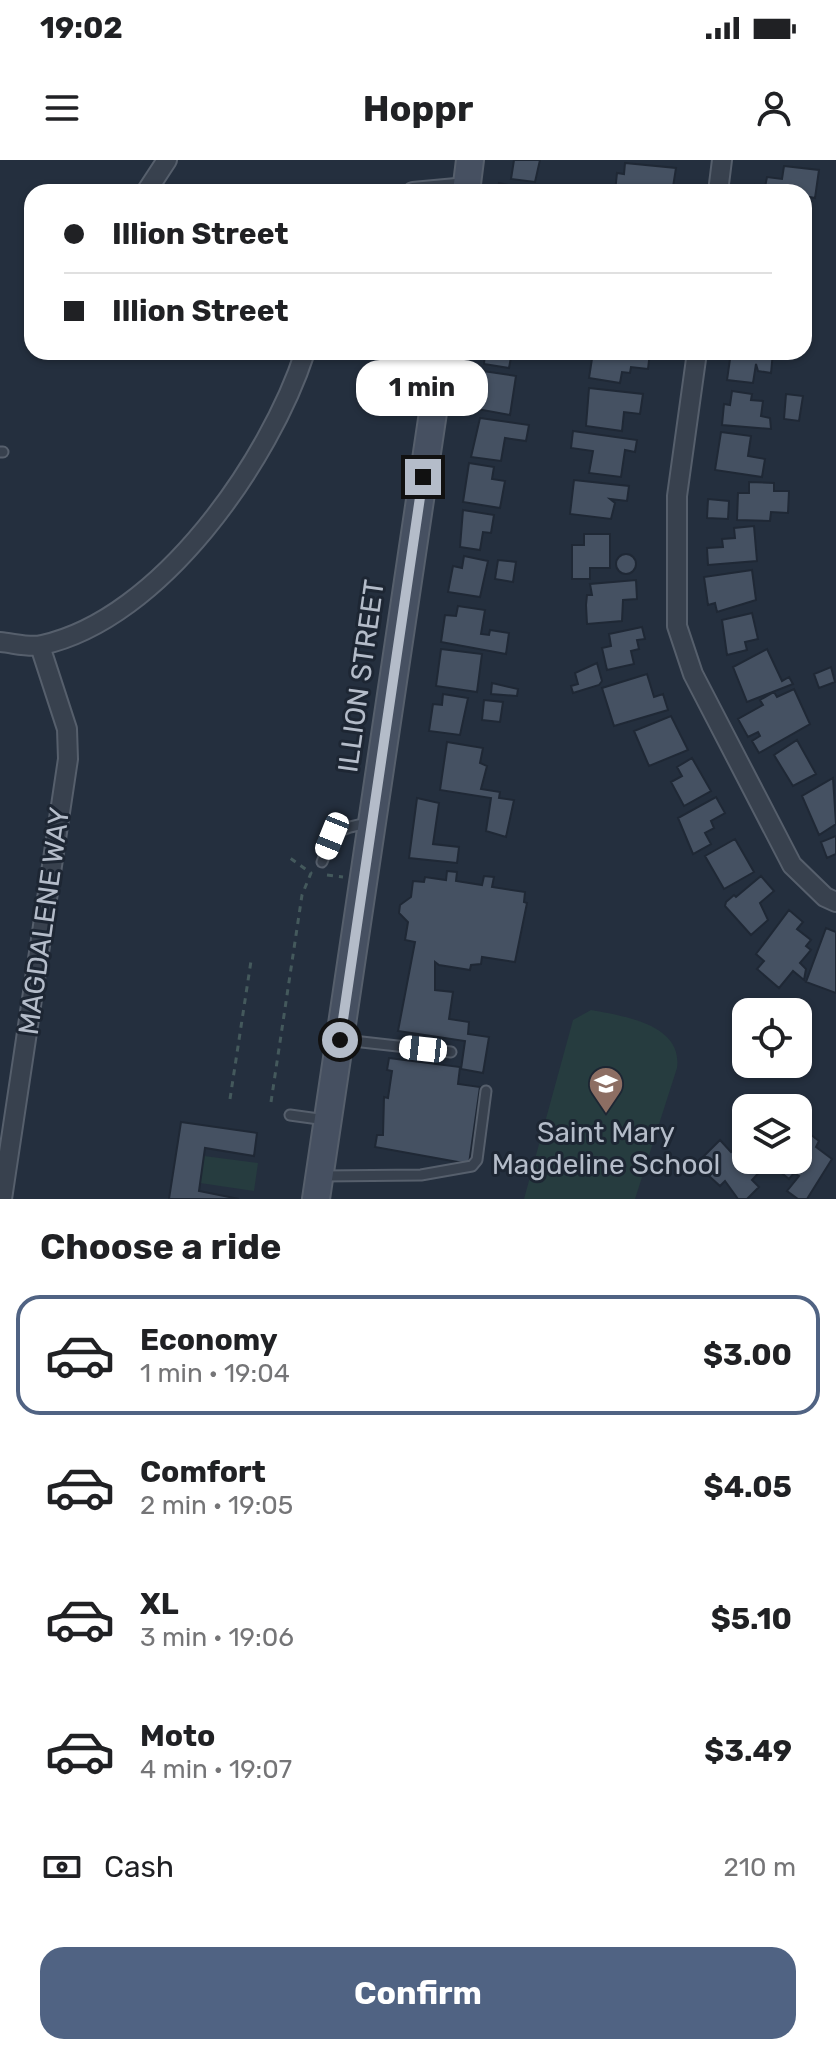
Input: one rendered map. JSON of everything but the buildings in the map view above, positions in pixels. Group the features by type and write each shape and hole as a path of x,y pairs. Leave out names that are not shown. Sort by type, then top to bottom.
{"street":[{"path":"151,184 167,160"},
{"path":"467,184 470,160"},
{"path":"719,184 722,160"},
{"path":"0,642 40,646 90,628 143,592 172,566 214,517 265,446 290,397 302,360"},
{"name":"ILLION STREET","path":"318,1187 441,360"},
{"path":"696,360 677,496 677,626 693,674 792,865 825,897 836,902"},
{"name":"MAGDALENE WAY","path":"2,1199 68,759 67,729 40,646"}],"lane":[{"path":"322,862 332,836 344,828 372,822"},
{"path":"340,1040 451,1052"},
{"path":"318,1187 472,1166 477,1160 486,1091"},
{"path":"290,1115 328,1120"}],"path":[{"path":"290,858 311,873 348,878"},
{"path":"271,1102 302,895 311,873"},
{"path":"230,1099 251,961"}],"green space":[{"name":"Saint Mary Magdeline School","path":"591,1010 648,1025 671,1041 676,1053 677,1068 635,1199 524,1199 573,1020"},
{"path":"204,1156 258,1163 254,1191 200,1183"}],"place":[{"name":"Saint Mary Magdeline School","path":"606,1115"}],"route":[{"path":"340,1040 423,477"}]}
